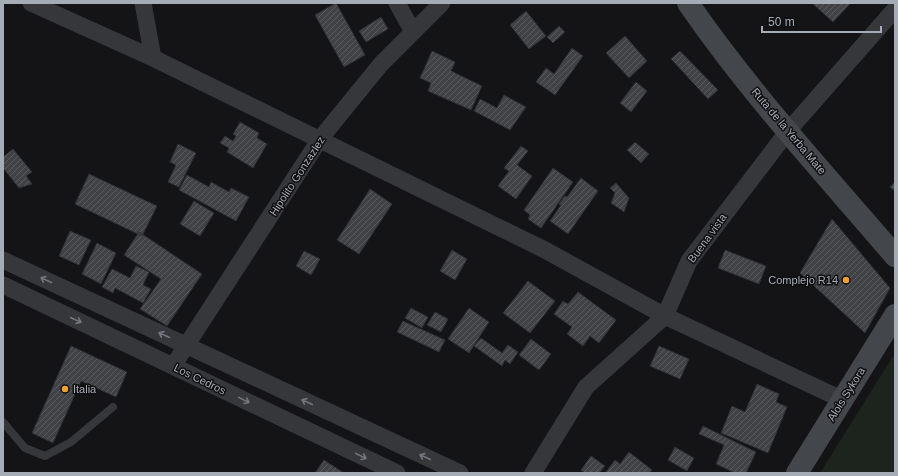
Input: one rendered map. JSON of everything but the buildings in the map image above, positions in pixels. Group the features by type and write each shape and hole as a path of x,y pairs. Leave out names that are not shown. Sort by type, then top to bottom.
{"main road":[{"name":"Ruta de la Yerba Mate","path":"688,3 724,53 788,131 895,256"},
{"name":"Alois Sykora","path":"797,473 895,315"}],"street":[{"path":"31,3 153,58 320,139 545,250 665,316 843,400"},
{"path":"143,3 153,58"},
{"path":"397,3 413,32"},
{"name":"Hipolito Gonzazlez","path":"173,366 320,139 380,64 442,3"},
{"name":"Buena vista","path":"533,473 586,387 665,316 689,261 788,131 895,8"},
{"path":"3,260 460,473"},
{"name":"Los Cedros","path":"3,285 397,473"}],"lane":[{"path":"3,422 25,448 45,456 71,442 112,407"}],"shaded area":[{"path":"895,353 895,473 820,473"}],"place":[{"name":"Complejo R14","path":"846,280"},
{"name":"Italia","path":"65,389"}]}
